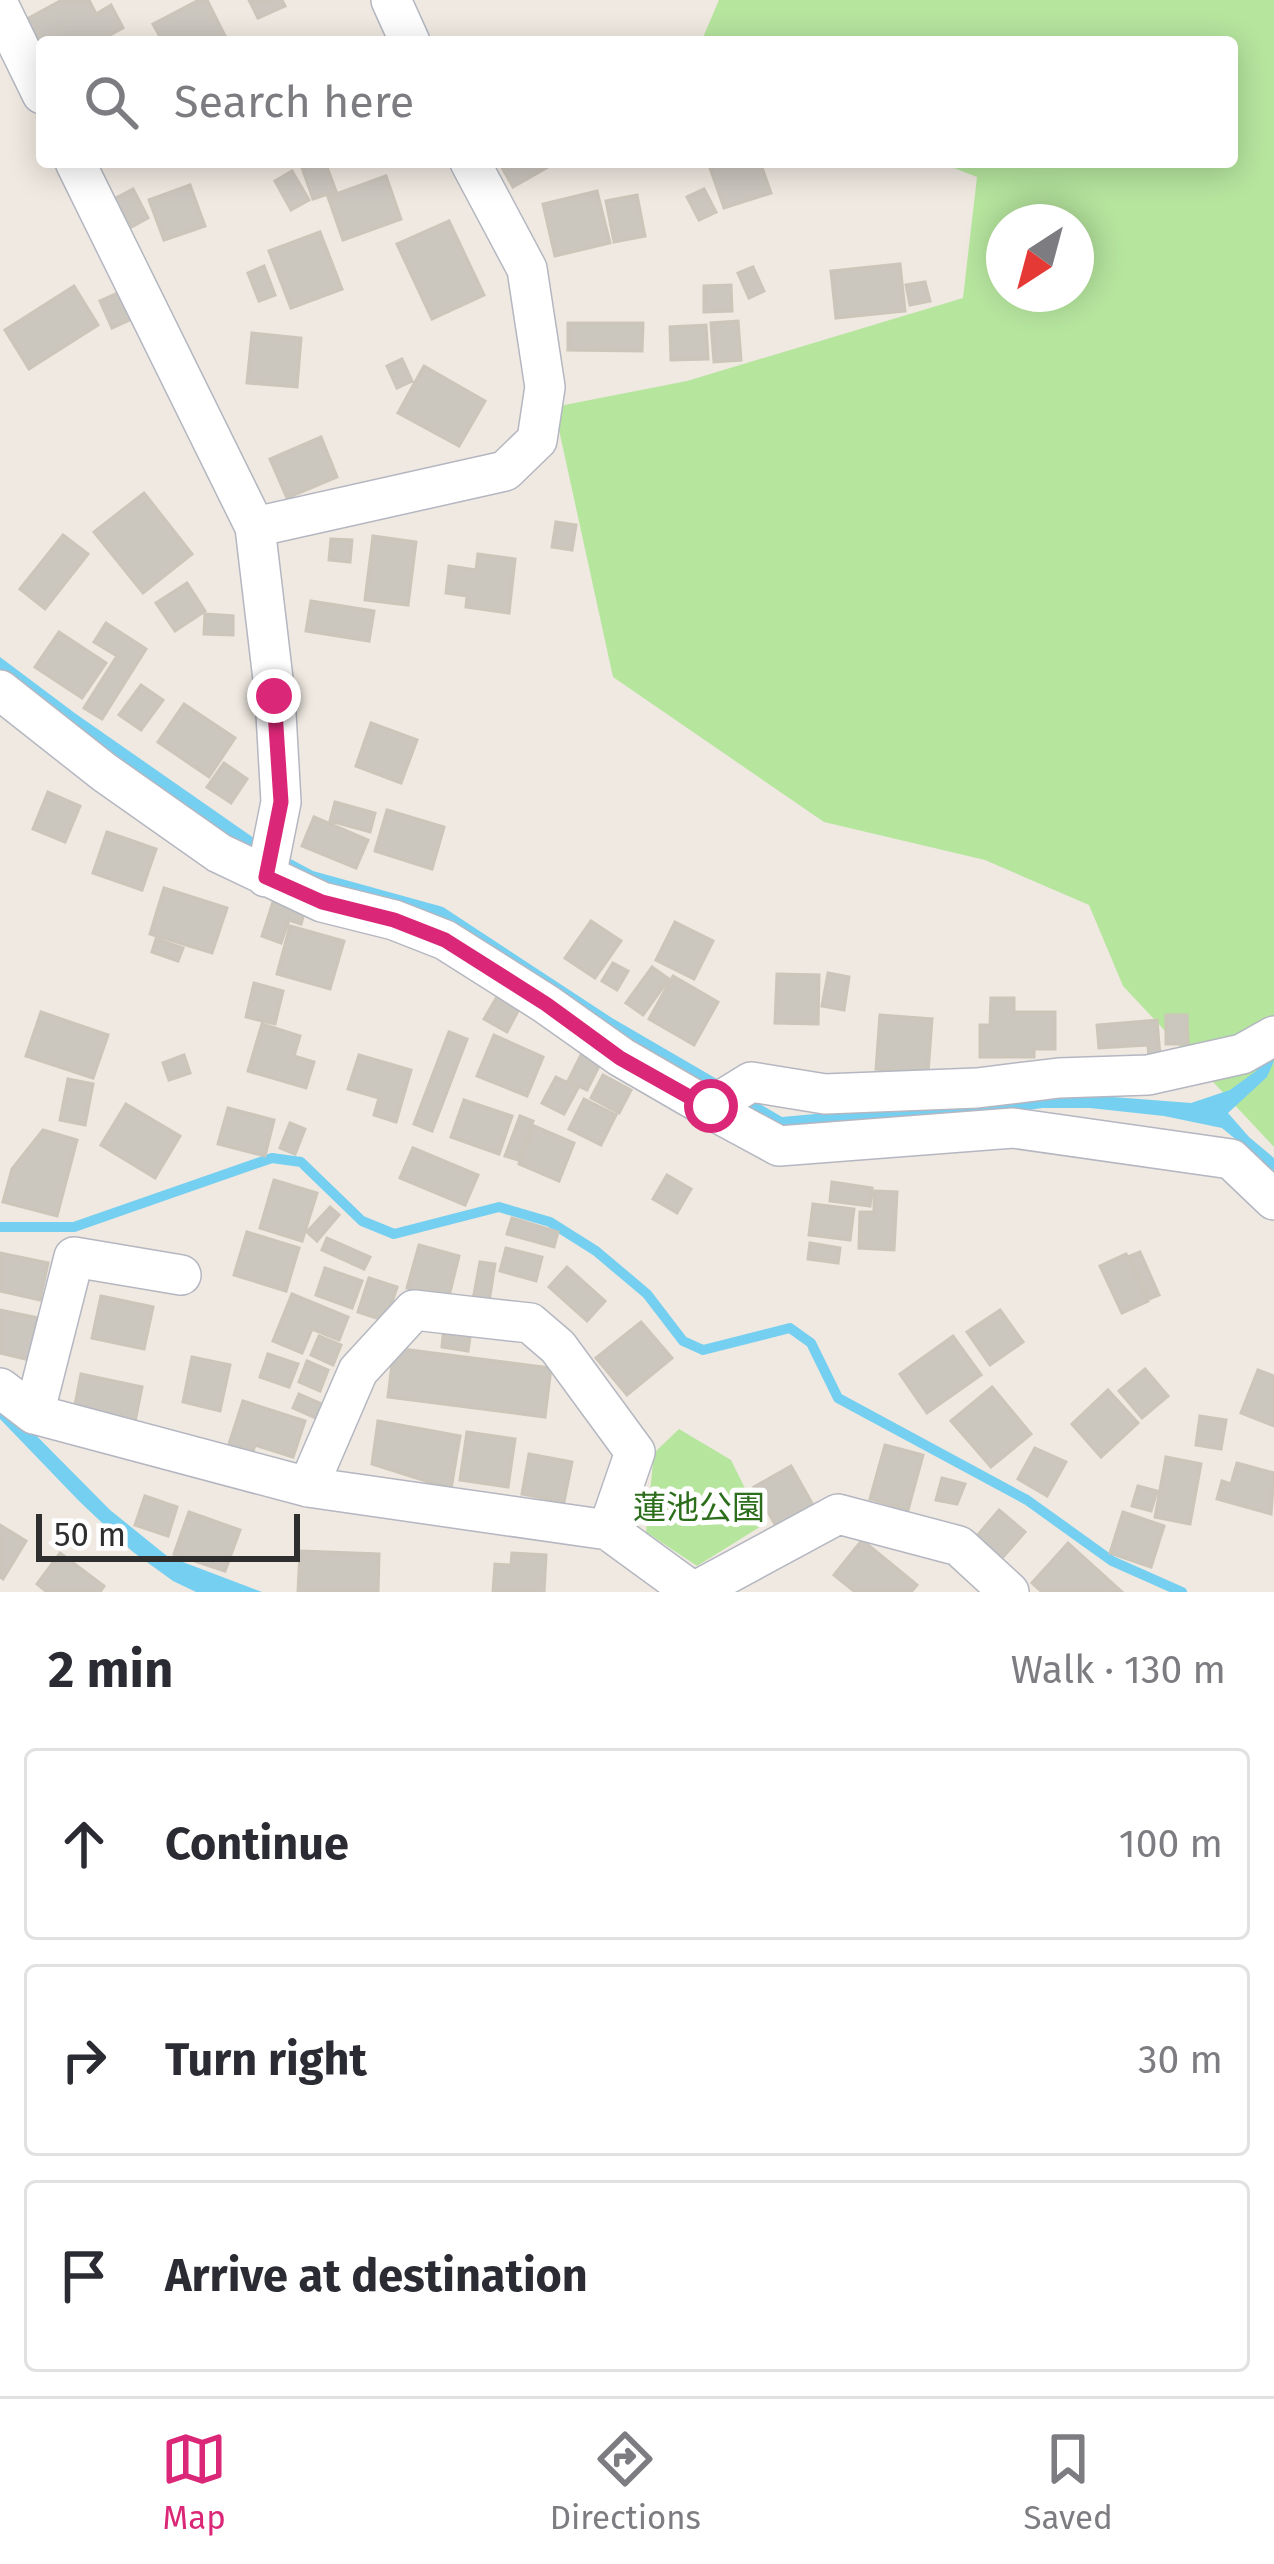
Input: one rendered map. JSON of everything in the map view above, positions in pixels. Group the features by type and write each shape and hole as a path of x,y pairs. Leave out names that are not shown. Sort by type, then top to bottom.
{"street":[{"path":"391,0 407,36"},
{"path":"0,8 36,82"},
{"path":"79,168 255,527 281,802 266,876"},
{"path":"255,527 505,472 537,440 545,387 527,269 473,168"},
{"path":"0,690 104,772 219,853 322,902 394,920 445,940 620,1058 779,1146 1013,1128 1231,1160 1274,1201"},
{"path":"710,1107 751,1082 825,1094 1148,1075 1242,1054 1265,1041"},
{"path":"34,1414 74,1257 181,1275"},
{"path":"308,1487 358,1371 414,1310 530,1323 558,1347 634,1452 608,1530"},
{"path":"0,1388 34,1414 308,1487 608,1530 694,1592 838,1514 958,1546 1009,1592"}],"green space":[{"path":"719,0 1274,0 1274,1147 1123,986 1089,905 985,860 824,822 613,677 554,407 687,381 963,298 977,177 954,168 1238,168 1238,36 704,36"},
{"name":"蓮池公園","path":"679,1429 731,1460 763,1525 697,1566 646,1532 654,1453"}],"water":[{"path":"0,657 261,843 313,871 443,907 612,1018 782,1117 1074,1094 1191,1103 1230,1090 1267,1057 1274,1061 1267,1077 1228,1113 1274,1158 1274,1171 1222,1128 1090,1108 1042,1108 930,1124 781,1136 258,859 0,679"},
{"path":"0,1399 110,1510 167,1556 262,1592 196,1592 133,1552 0,1419"}],"building":[{"path":"62,0 89,0 96,14 111,5 123,28 108,36 36,36 36,40 25,20"},
{"path":"207,0 225,36 160,36 153,24"},
{"path":"249,0 282,0 285,6 258,18"},
{"path":"302,168 327,168 336,191 313,199"},
{"path":"502,168 546,168 513,187"},
{"path":"710,168 762,168 771,193 724,208"},
{"path":"292,171 309,200 291,210 275,181"},
{"path":"386,176 401,219 343,240 328,197"},
{"path":"190,185 205,226 164,240 149,200"},
{"path":"133,189 148,218 126,230 110,201"},
{"path":"704,189 716,212 699,220 687,197"},
{"path":"597,191 610,243 555,256 543,204"},
{"path":"637,195 645,236 614,242 606,201"},
{"path":"449,221 484,295 432,319 397,244"},
{"path":"320,232 342,289 291,308 269,251"},
{"path":"900,264 905,311 836,318 831,271"},
{"path":"264,266 275,295 259,301 248,273"},
{"path":"753,267 764,291 749,298 738,273"},
{"path":"925,282 930,301 910,305 906,285"},
{"path":"731,285 732,311 704,312 704,286"},
{"path":"74,286 98,325 29,369 5,330"},
{"path":"122,291 134,318 112,328 100,301"},
{"path":"738,321 741,360 714,362 711,323"},
{"path":"568,323 643,323 642,351 568,350"},
{"path":"706,325 708,359 671,360 670,327"},
{"path":"252,333 301,338 297,387 247,383"},
{"path":"402,359 412,381 397,388 387,366"},
{"path":"424,366 485,401 459,446 398,413"},
{"path":"321,437 337,477 287,498 270,459"},
{"path":"144,493 192,554 143,593 94,532"},
{"path":"556,522 576,525 572,550 552,547"},
{"path":"63,535 88,554 45,609 20,589"},
{"path":"373,536 416,542 408,605 365,600"},
{"path":"331,539 352,540 350,562 329,560"},
{"path":"478,554 515,559 509,613 466,607 467,596 446,593 449,566 476,570"},
{"path":"187,583 205,611 175,631 156,603"},
{"path":"311,601 374,611 369,641 306,631"},
{"path":"205,614 233,616 233,635 204,634"},
{"path":"106,623 146,649 102,719 84,708 117,656 94,642"},
{"path":"59,632 106,663 82,698 35,667"},
{"path":"141,685 163,700 141,730 119,715"},
{"path":"184,704 235,738 209,777 158,742"},
{"path":"371,723 417,740 401,783 356,766"},
{"path":"224,763 247,779 231,803 207,787"},
{"path":"48,792 80,806 65,842 33,829"},
{"path":"335,802 375,813 370,832 330,821"},
{"path":"387,810 444,827 432,869 375,851"},
{"path":"314,817 368,840 356,868 302,846"},
{"path":"107,832 156,849 142,890 93,873"},
{"path":"164,888 227,908 212,953 150,934"},
{"path":"276,893 307,903 301,924 289,920 281,943 262,936"},
{"path":"591,921 621,941 595,978 565,958"},
{"path":"675,922 713,941 694,979 656,960"},
{"path":"290,926 344,941 330,989 277,974"},
{"path":"156,939 183,948 178,961 152,952"},
{"path":"613,963 628,971 617,990 602,981"},
{"path":"652,967 669,979 643,1015 626,1003"},
{"path":"828,973 849,977 844,1010 822,1006"},
{"path":"777,974 819,975 818,1024 775,1023"},
{"path":"673,976 718,1002 694,1045 649,1019"},
{"path":"254,983 283,991 275,1024 246,1017"},
{"path":"497,997 519,1009 507,1032 484,1019"},
{"path":"991,998 1014,998 1014,1012 1055,1012 1055,1049 1034,1049 1034,1057 980,1057 980,1025 990,1025"},
{"path":"41,1012 108,1035 93,1078 26,1056"},
{"path":"880,1015 932,1019 928,1073 876,1069"},
{"path":"1166,1015 1187,1015 1188,1044 1166,1044"},
{"path":"1157,1020 1160,1056 1149,1057 1148,1045 1099,1048 1097,1025"},
{"path":"262,1024 300,1036 294,1056 314,1062 306,1088 248,1071"},
{"path":"449,1032 467,1039 432,1131 414,1124"},
{"path":"494,1035 543,1057 527,1096 477,1076"},
{"path":"582,1053 601,1062 587,1090 568,1081"},
{"path":"184,1055 190,1073 169,1080 163,1063"},
{"path":"359,1055 411,1070 396,1122 374,1115 379,1098 348,1089"},
{"path":"603,1075 631,1090 619,1113 591,1098"},
{"path":"556,1077 578,1088 564,1114 542,1103"},
{"path":"68,1079 93,1084 85,1125 60,1120"},
{"path":"584,1099 616,1115 601,1145 569,1129"},
{"path":"464,1100 512,1116 499,1154 451,1137"},
{"path":"126,1104 180,1136 155,1178 101,1145"},
{"path":"228,1108 274,1120 265,1156 218,1144"},
{"path":"520,1116 533,1121 518,1160 505,1156"},
{"path":"290,1123 305,1129 295,1154 280,1148"},
{"path":"534,1126 574,1143 559,1181 519,1164"},
{"path":"43,1130 77,1140 57,1216 3,1202 12,1169"},
{"path":"413,1148 478,1175 465,1205 400,1178"},
{"path":"667,1175 691,1189 677,1213 653,1199"},
{"path":"274,1180 317,1193 302,1241 260,1228"},
{"path":"832,1182 872,1188 870,1206 830,1201"},
{"path":"874,1191 897,1192 894,1250 859,1248 860,1212 874,1212"},
{"path":"813,1204 854,1209 850,1240 809,1235"},
{"path":"330,1207 339,1215 317,1241 307,1232"},
{"path":"512,1218 558,1232 554,1247 507,1234"},
{"path":"247,1232 299,1248 286,1291 234,1275"},
{"path":"327,1238 370,1257 364,1269 322,1250"},
{"path":"810,1243 840,1248 838,1263 808,1259"},
{"path":"419,1245 459,1256 448,1300 407,1288"},
{"path":"506,1248 542,1257 536,1281 500,1271"},
{"path":"1140,1252 1159,1295 1149,1299 1130,1256"},
{"path":"0,1253 48,1263 40,1300 0,1291"},
{"path":"1126,1254 1148,1301 1122,1313 1100,1266"},
{"path":"480,1262 495,1264 488,1308 472,1305"},
{"path":"567,1267 605,1301 587,1321 549,1287"},
{"path":"325,1268 362,1281 352,1308 316,1295"},
{"path":"369,1278 397,1287 386,1321 358,1312"},
{"path":"292,1294 348,1317 339,1340 312,1329 302,1353 273,1341"},
{"path":"101,1296 153,1307 144,1349 92,1338"},
{"path":"0,1310 38,1318 29,1360 0,1353"},
{"path":"1000,1310 1023,1342 990,1365 967,1332"},
{"path":"641,1322 672,1358 627,1395 596,1358"},
{"path":"444,1326 471,1330 468,1351 442,1347"},
{"path":"319,1336 341,1345 333,1365 311,1355"},
{"path":"953,1336 981,1375 927,1413 900,1374"},
{"path":"394,1348 551,1368 545,1417 388,1397"},
{"path":"268,1354 298,1364 289,1387 260,1377"},
{"path":"192,1357 230,1365 220,1411 183,1402"},
{"path":"307,1361 328,1370 320,1391 299,1382"},
{"path":"1145,1369 1168,1396 1142,1418 1119,1391"},
{"path":"1258,1370 1274,1376 1274,1426 1241,1413"},
{"path":"81,1374 142,1387 134,1427 73,1415"},
{"path":"992,1387 1031,1434 991,1467 951,1421"},
{"path":"1108,1390 1138,1423 1101,1457 1072,1424"},
{"path":"299,1394 324,1405 318,1419 293,1408"},
{"path":"243,1401 305,1421 293,1457 255,1445 251,1458 227,1450"},
{"path":"1200,1416 1226,1420 1221,1449 1196,1445"},
{"path":"378,1421 460,1436 451,1489 372,1464"},
{"path":"467,1432 515,1439 508,1487 460,1480"},
{"path":"885,1445 923,1455 908,1510 870,1499"},
{"path":"1035,1448 1066,1462 1047,1496 1018,1479"},
{"path":"529,1454 572,1462 564,1502 522,1494"},
{"path":"1166,1457 1201,1464 1190,1524 1155,1517"},
{"path":"1237,1463 1274,1473 1271,1514 1217,1499 1222,1481 1231,1484"},
{"path":"791,1466 818,1514 781,1535 754,1487"},
{"path":"942,1478 965,1484 957,1504 936,1500"},
{"path":"1138,1486 1157,1491 1151,1511 1132,1506"},
{"path":"145,1496 177,1507 168,1536 135,1525"},
{"path":"999,1510 1025,1532 996,1565 971,1543"},
{"path":"189,1512 240,1530 225,1571 174,1554"},
{"path":"1123,1512 1164,1526 1151,1567 1110,1553"},
{"path":"0,1525 26,1541 3,1579 0,1577"},
{"path":"862,1540 917,1585 911,1592 855,1592 834,1575"},
{"path":"1068,1543 1122,1592 1042,1592 1032,1583"},
{"path":"300,1551 379,1554 378,1592 298,1592"},
{"path":"60,1553 104,1586 100,1592 47,1592 37,1584"},
{"path":"512,1553 546,1555 544,1592 493,1592 495,1564 511,1565"}],"waterway":[{"path":"0,1227 74,1227 272,1158 301,1162 362,1221 394,1234 499,1207 550,1222 596,1251 647,1294 683,1341 703,1350 790,1328 811,1343 838,1398 1027,1500 1112,1561 1182,1592"}],"route":[{"path":"274,696 281,802 266,877 322,902 394,920 445,940 620,1058 711,1106"}]}
